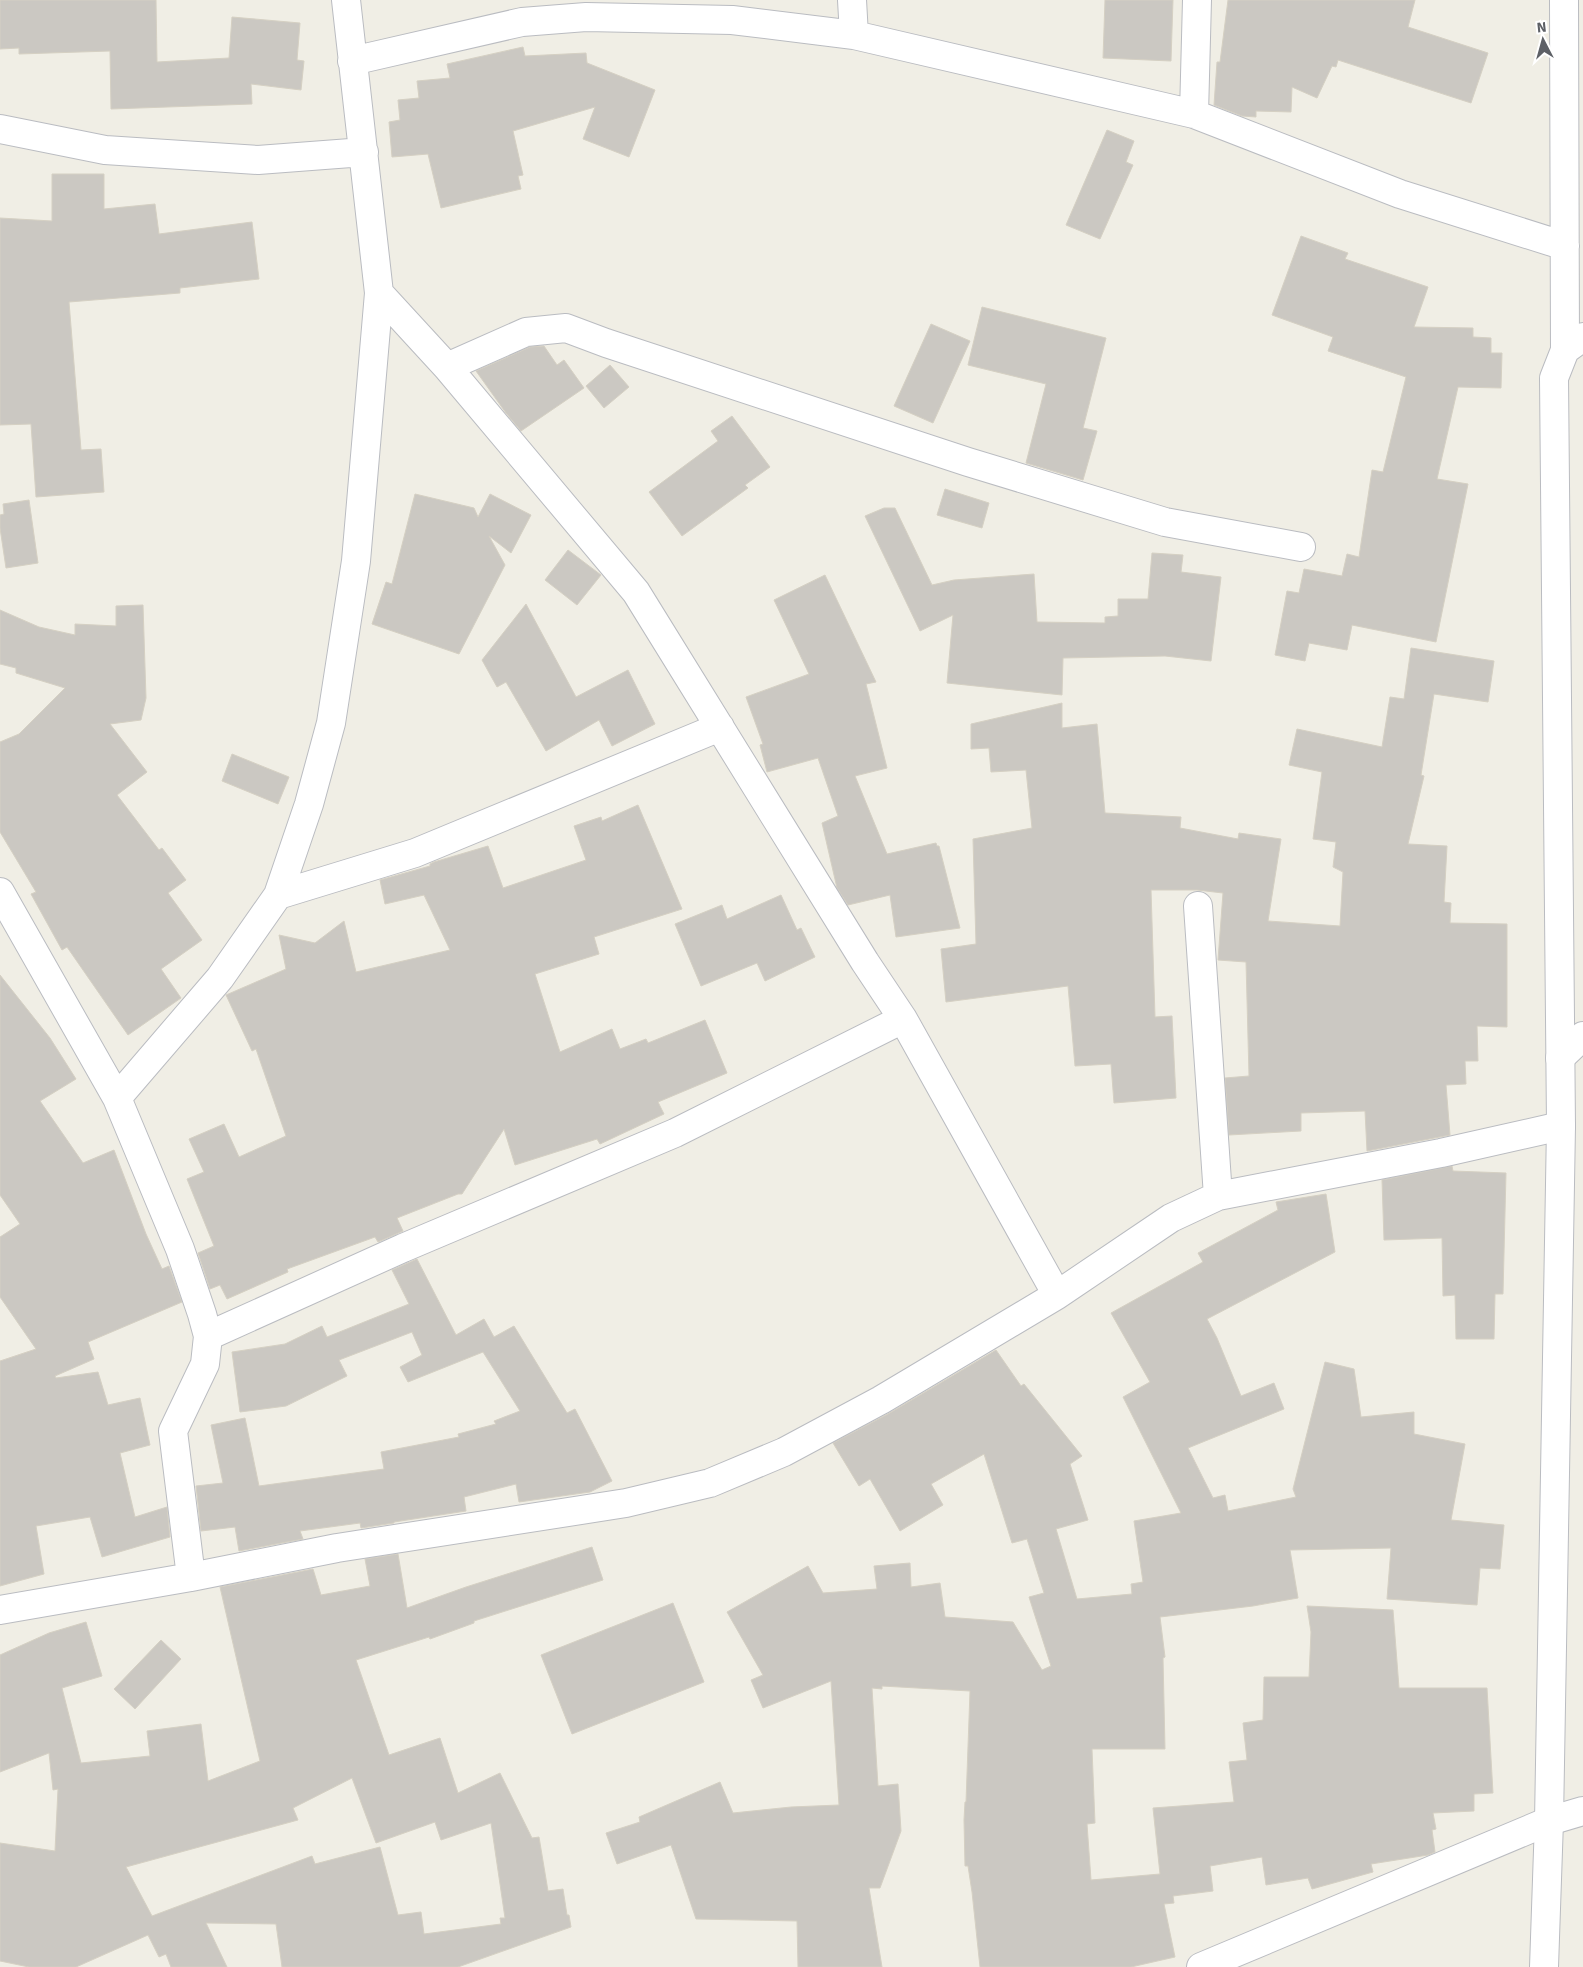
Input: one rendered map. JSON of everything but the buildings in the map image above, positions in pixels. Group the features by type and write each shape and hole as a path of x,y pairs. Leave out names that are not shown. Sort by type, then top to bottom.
{"street":[{"path":"117,1098 220,978 278,895 309,804 331,723 356,561 379,292 346,0"},
{"path":"852,0 854,35"},
{"path":"1194,114 1196,0"},
{"path":"1544,1967 1549,1820 1561,1126 1554,378 1574,344 1565,246 1564,0"},
{"path":"352,60 522,22 586,17 732,20 854,35 1194,114 1400,194 1565,246"},
{"path":"0,129 105,150 258,160 364,152"},
{"path":"379,292 447,367 636,592 865,962 903,1019 1057,1296"},
{"path":"447,367 526,332 566,328 606,343 958,459 1165,522 1301,547"},
{"path":"278,895 415,853 720,727"},
{"path":"0,892 117,1098 180,1249 202,1314 208,1336 205,1364 173,1432 191,1577"},
{"path":"1198,906 1218,1196"},
{"path":"208,1336 403,1248 675,1134 903,1019"},
{"path":"1560,1058 1583,1036"},
{"path":"0,1610 191,1577 337,1548 626,1503 710,1483 784,1452 890,1395 1057,1296 1171,1218 1218,1196 1441,1153 1561,1126"},
{"path":"1201,1967 1549,1820 1583,1811"}]}
